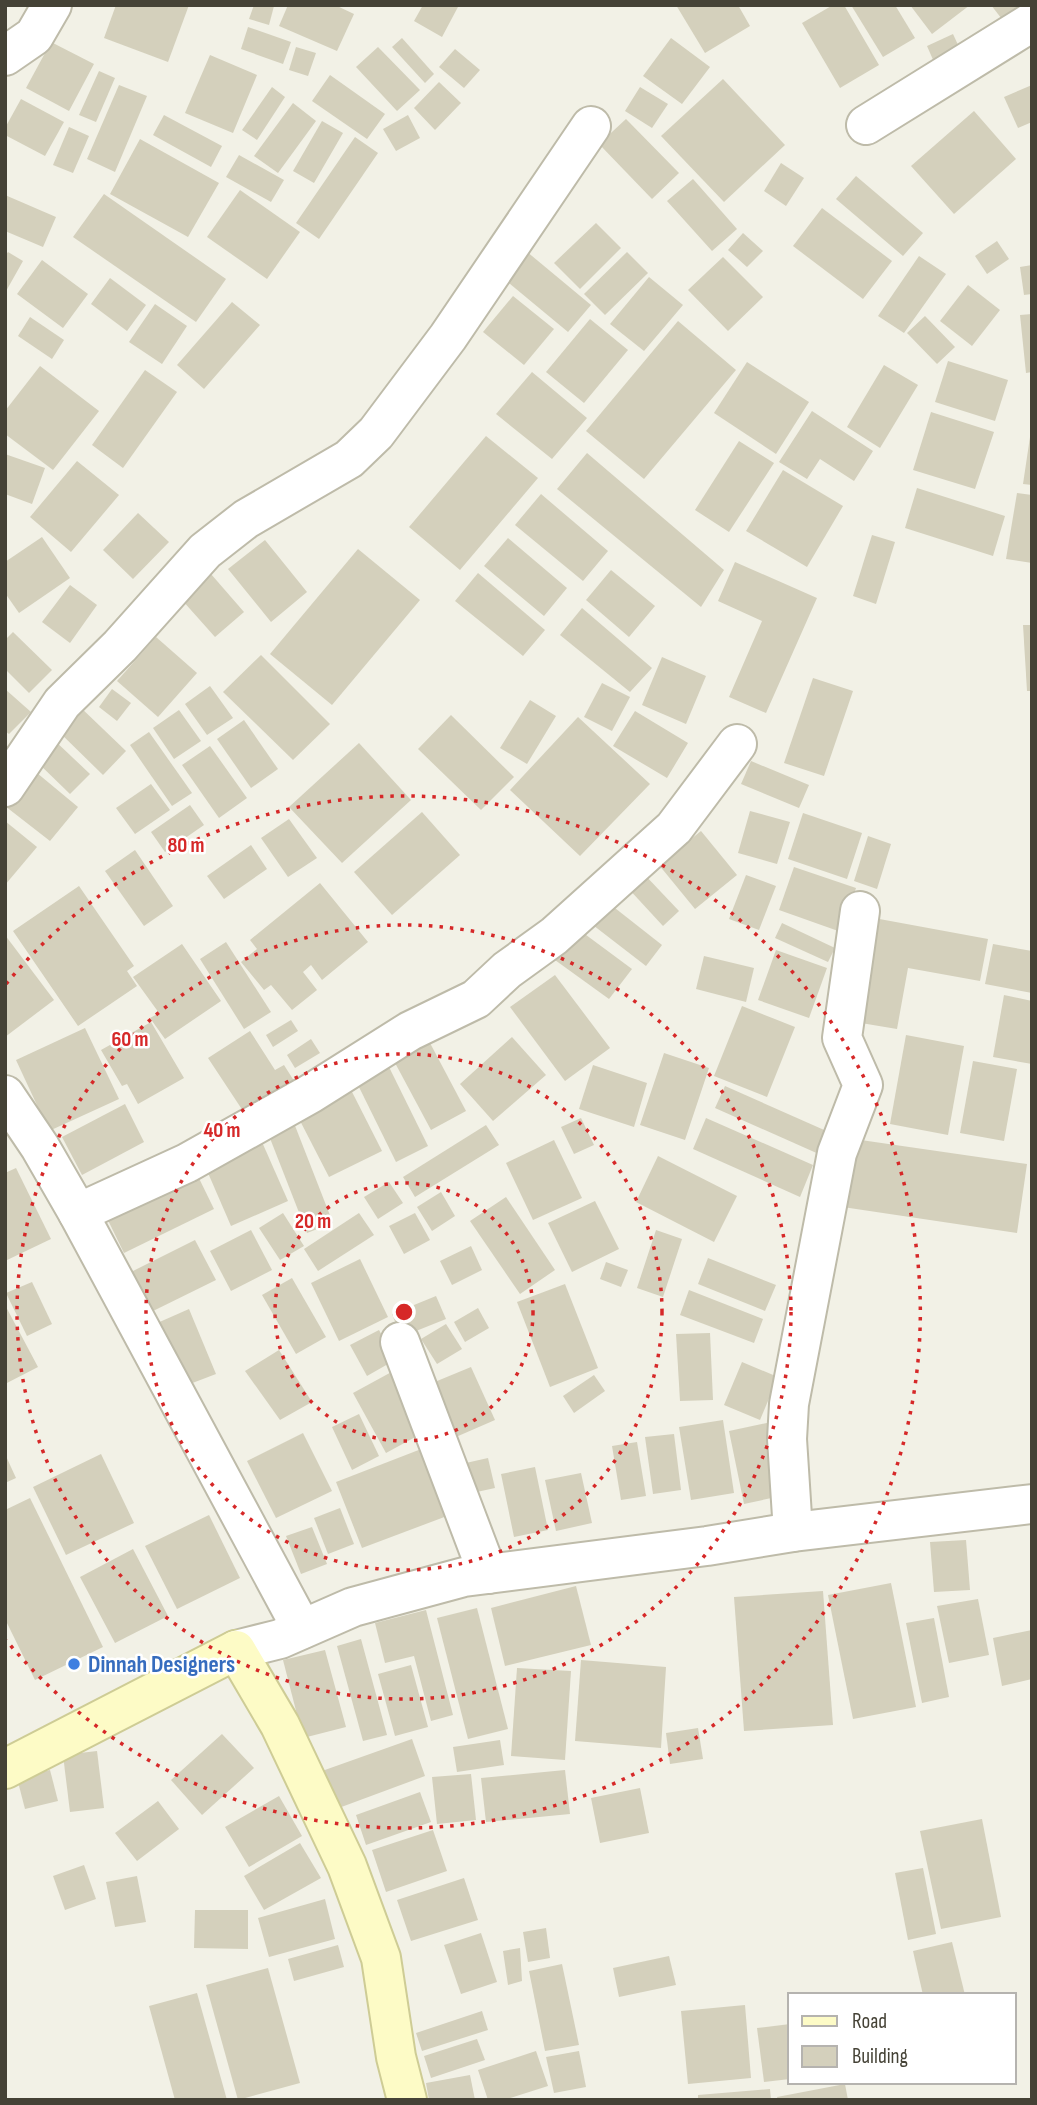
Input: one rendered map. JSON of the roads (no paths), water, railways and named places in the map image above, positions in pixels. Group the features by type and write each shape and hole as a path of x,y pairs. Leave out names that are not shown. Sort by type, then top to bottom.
{"street":[{"path":"5,56 34,36 52,5"},
{"path":"866,125 1032,22"},
{"path":"5,787 62,703 120,646 205,551 246,519 349,460 376,433 448,337 591,126"},
{"path":"78,1213 187,1163 310,1094 410,1031 476,999 507,970 554,936 674,828 737,744"},
{"path":"793,1532 787,1440 789,1404 837,1153 863,1085 842,1038 860,911"},
{"path":"5,1095 40,1147 78,1213 302,1629"},
{"path":"400,1342 488,1574"},
{"path":"5,1769 236,1650 280,1639 353,1607 409,1591 488,1574 707,1546 793,1532 1032,1504"},
{"path":"236,1650 286,1736 360,1901 381,1958 396,2057 407,2100"}],"place":[{"name":"Dinnah Designers","path":"74,1664"}]}
